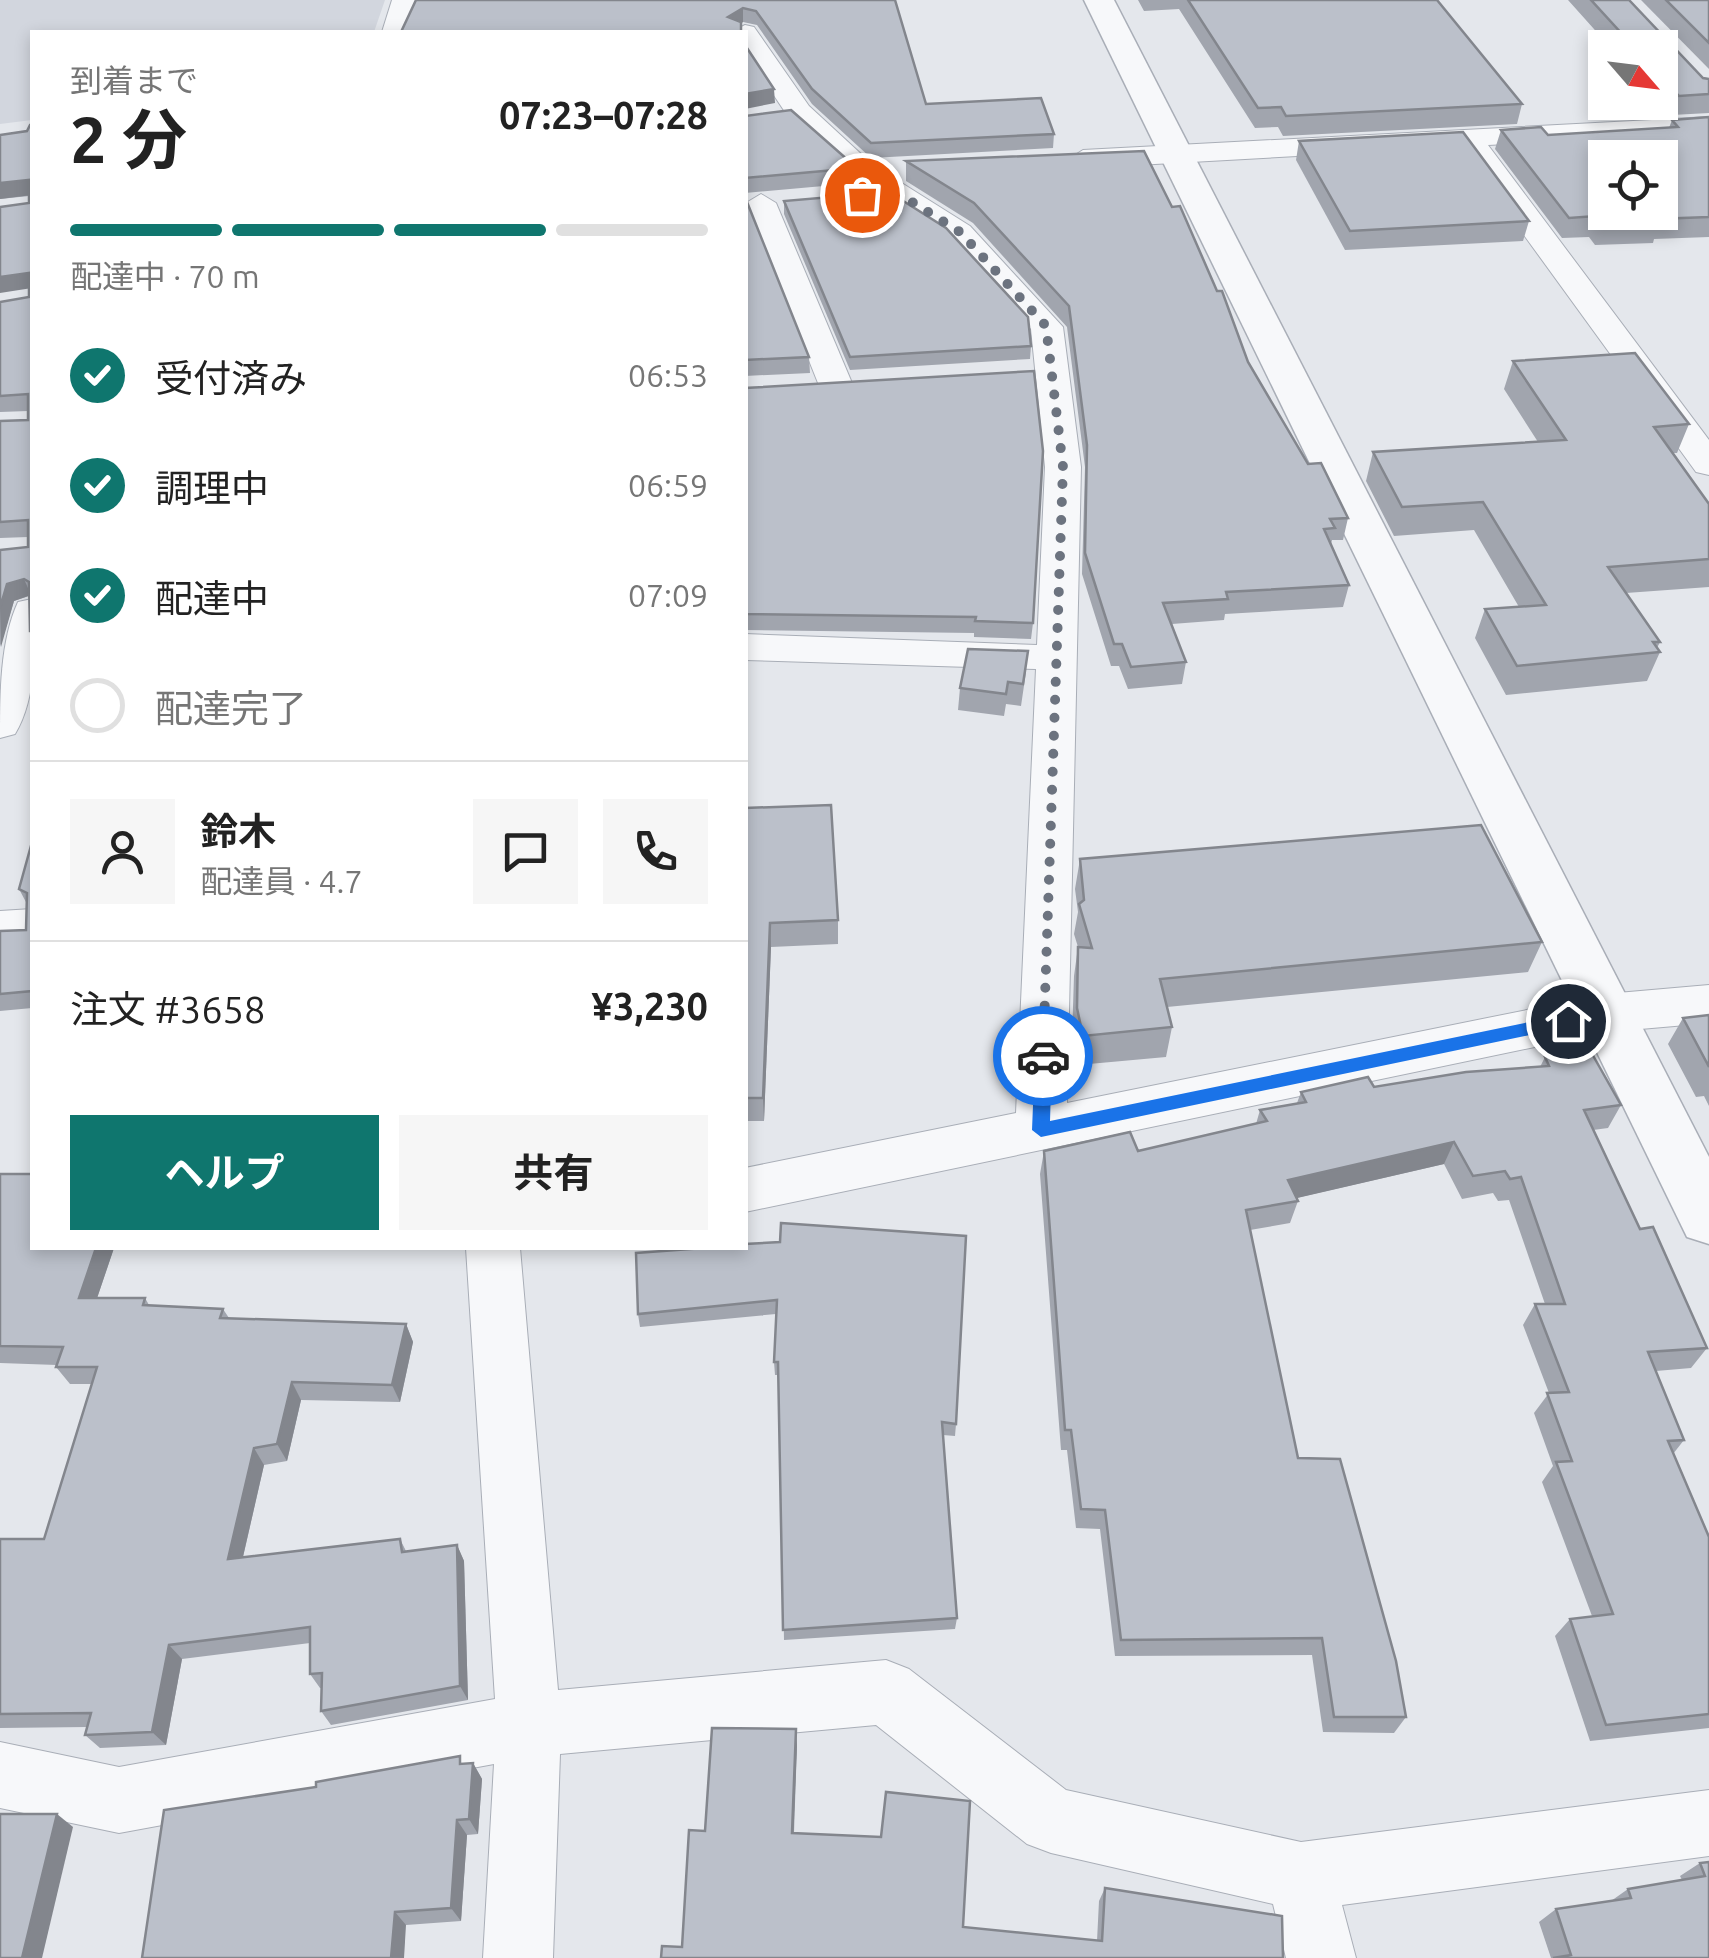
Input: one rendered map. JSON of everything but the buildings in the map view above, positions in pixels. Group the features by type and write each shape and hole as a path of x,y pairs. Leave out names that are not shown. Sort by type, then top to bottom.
{"street":[{"path":"395,30 405,0"},
{"path":"1099,0 1709,1218"},
{"path":"748,42 781,115 851,184 909,180 1046,326 1063,467 1041,1130"},
{"path":"1059,160 1709,125"},
{"path":"1468,138 1709,464"},
{"path":"800,200 753,204 835,383"},
{"path":"1012,374 1052,372"},
{"path":"799,386 875,381"},
{"path":"0,724 30,618"},
{"path":"748,647 1056,658"},
{"path":"0,928 30,926"},
{"path":"748,1189 1606,1013 1709,1004"},
{"path":"493,1250 530,1725 518,1958"},
{"path":"0,1775 119,1800 530,1725 886,1692 1051,1820 1301,1876 1709,1823"},
{"path":"1301,1876 1321,1958"}],"shaded area":[{"path":"0,0 385,0 375,30 30,30 30,120 0,124"}],"way so far":[{"path":"862,195 896,192 960,232 1046,326 1063,467 1043,1056"}],"route":[{"path":"1043,1056 1041,1130 1568,1021"}]}
